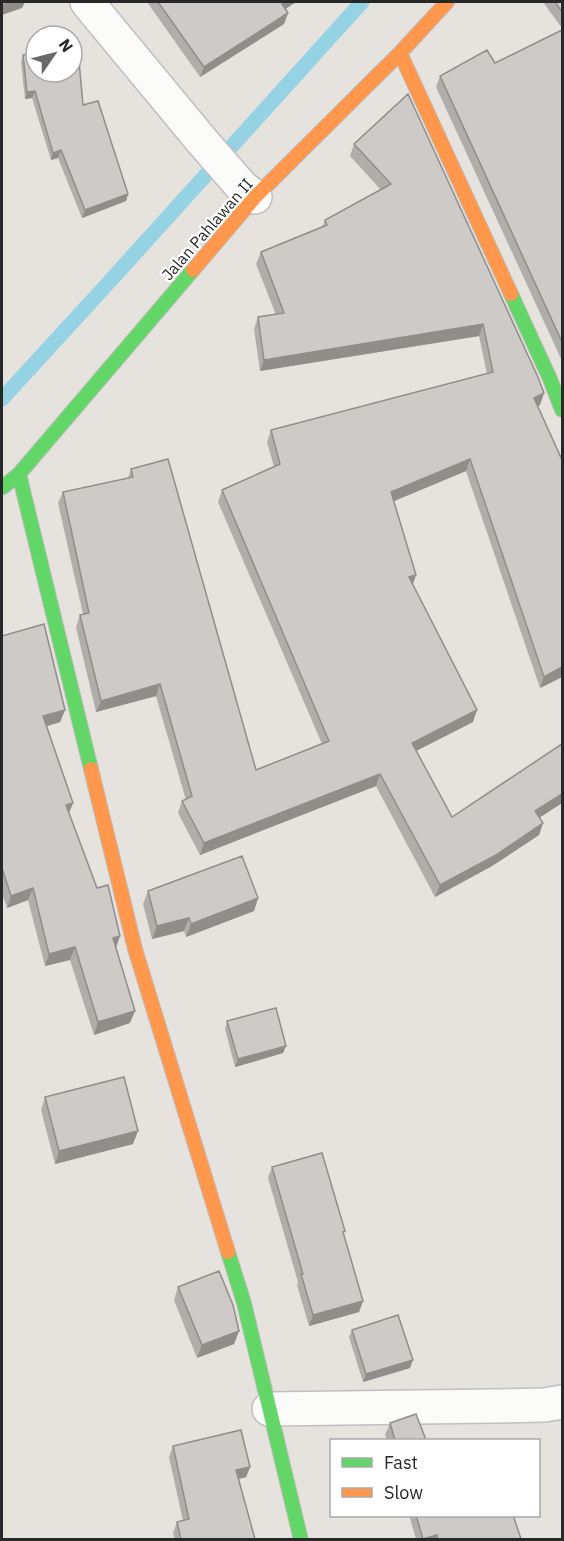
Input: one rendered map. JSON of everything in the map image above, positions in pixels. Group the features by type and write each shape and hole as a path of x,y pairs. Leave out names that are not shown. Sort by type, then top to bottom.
{"street":[{"path":"87,2 202,141 248,192"},
{"name":"Jalan Pahlawan II","path":"2,488 19,474 248,192 400,53 447,2"},
{"path":"400,53 545,368 562,410"},
{"path":"19,474 135,949 244,1303 301,1539"},
{"path":"269,1409 544,1405 562,1402"}],"building":[{"path":"158,2 285,2 282,4 288,13 204,67"},
{"path":"555,2 562,2 562,12"},
{"path":"562,30 562,342 440,76 487,50 495,63"},
{"path":"26,84 81,84 83,105 98,101 128,194 85,210 61,150 53,153 35,91 27,92"},
{"path":"408,94 537,375 544,393 534,398 562,460 562,667 544,677 470,459 391,492 416,575 409,577 477,710 412,743 452,817 562,744 562,794 535,811 543,823 496,855 440,885 380,774 204,843 182,801 192,796 160,684 101,701 80,615 89,613 63,492 133,477 131,469 168,459 256,770 329,741 222,490 280,464 271,430 493,372 483,324 264,360 258,317 284,313 261,252 327,225 325,220 391,184 354,144"},
{"path":"44,624 65,710 43,716 73,803 66,805 97,888 108,885 120,936 113,938 135,1011 98,1022 75,947 49,954 33,888 11,896 2,868 2,636"},
{"path":"242,856 258,898 191,924 189,918 157,926 148,891"},
{"path":"276,1008 286,1046 238,1059 227,1021"},
{"path":"124,1077 138,1131 59,1151 45,1097"},
{"path":"322,1153 363,1301 313,1315 272,1167"},
{"path":"219,1271 233,1305 239,1331 202,1345 178,1287"},
{"path":"398,1315 413,1360 366,1374 352,1330"},
{"path":"416,1414 426,1439 395,1439 390,1423"},
{"path":"241,1430 250,1467 236,1470 255,1539 181,1539 177,1522 189,1519 173,1446"},
{"path":"417,1517 514,1517 521,1539 438,1539 437,1535 423,1539"}],"waterway":[{"path":"2,399 362,2"}],"traffic: fast":[{"path":"3,487 19,474 193,270"},
{"path":"511,294 562,410"},
{"path":"19,474 91,769"},
{"path":"228,1252 244,1303 301,1540"}],"traffic: slow":[{"path":"193,270 255,197 400,53 447,2"},
{"path":"400,53 511,294"},
{"path":"91,769 135,949 228,1252"}]}
